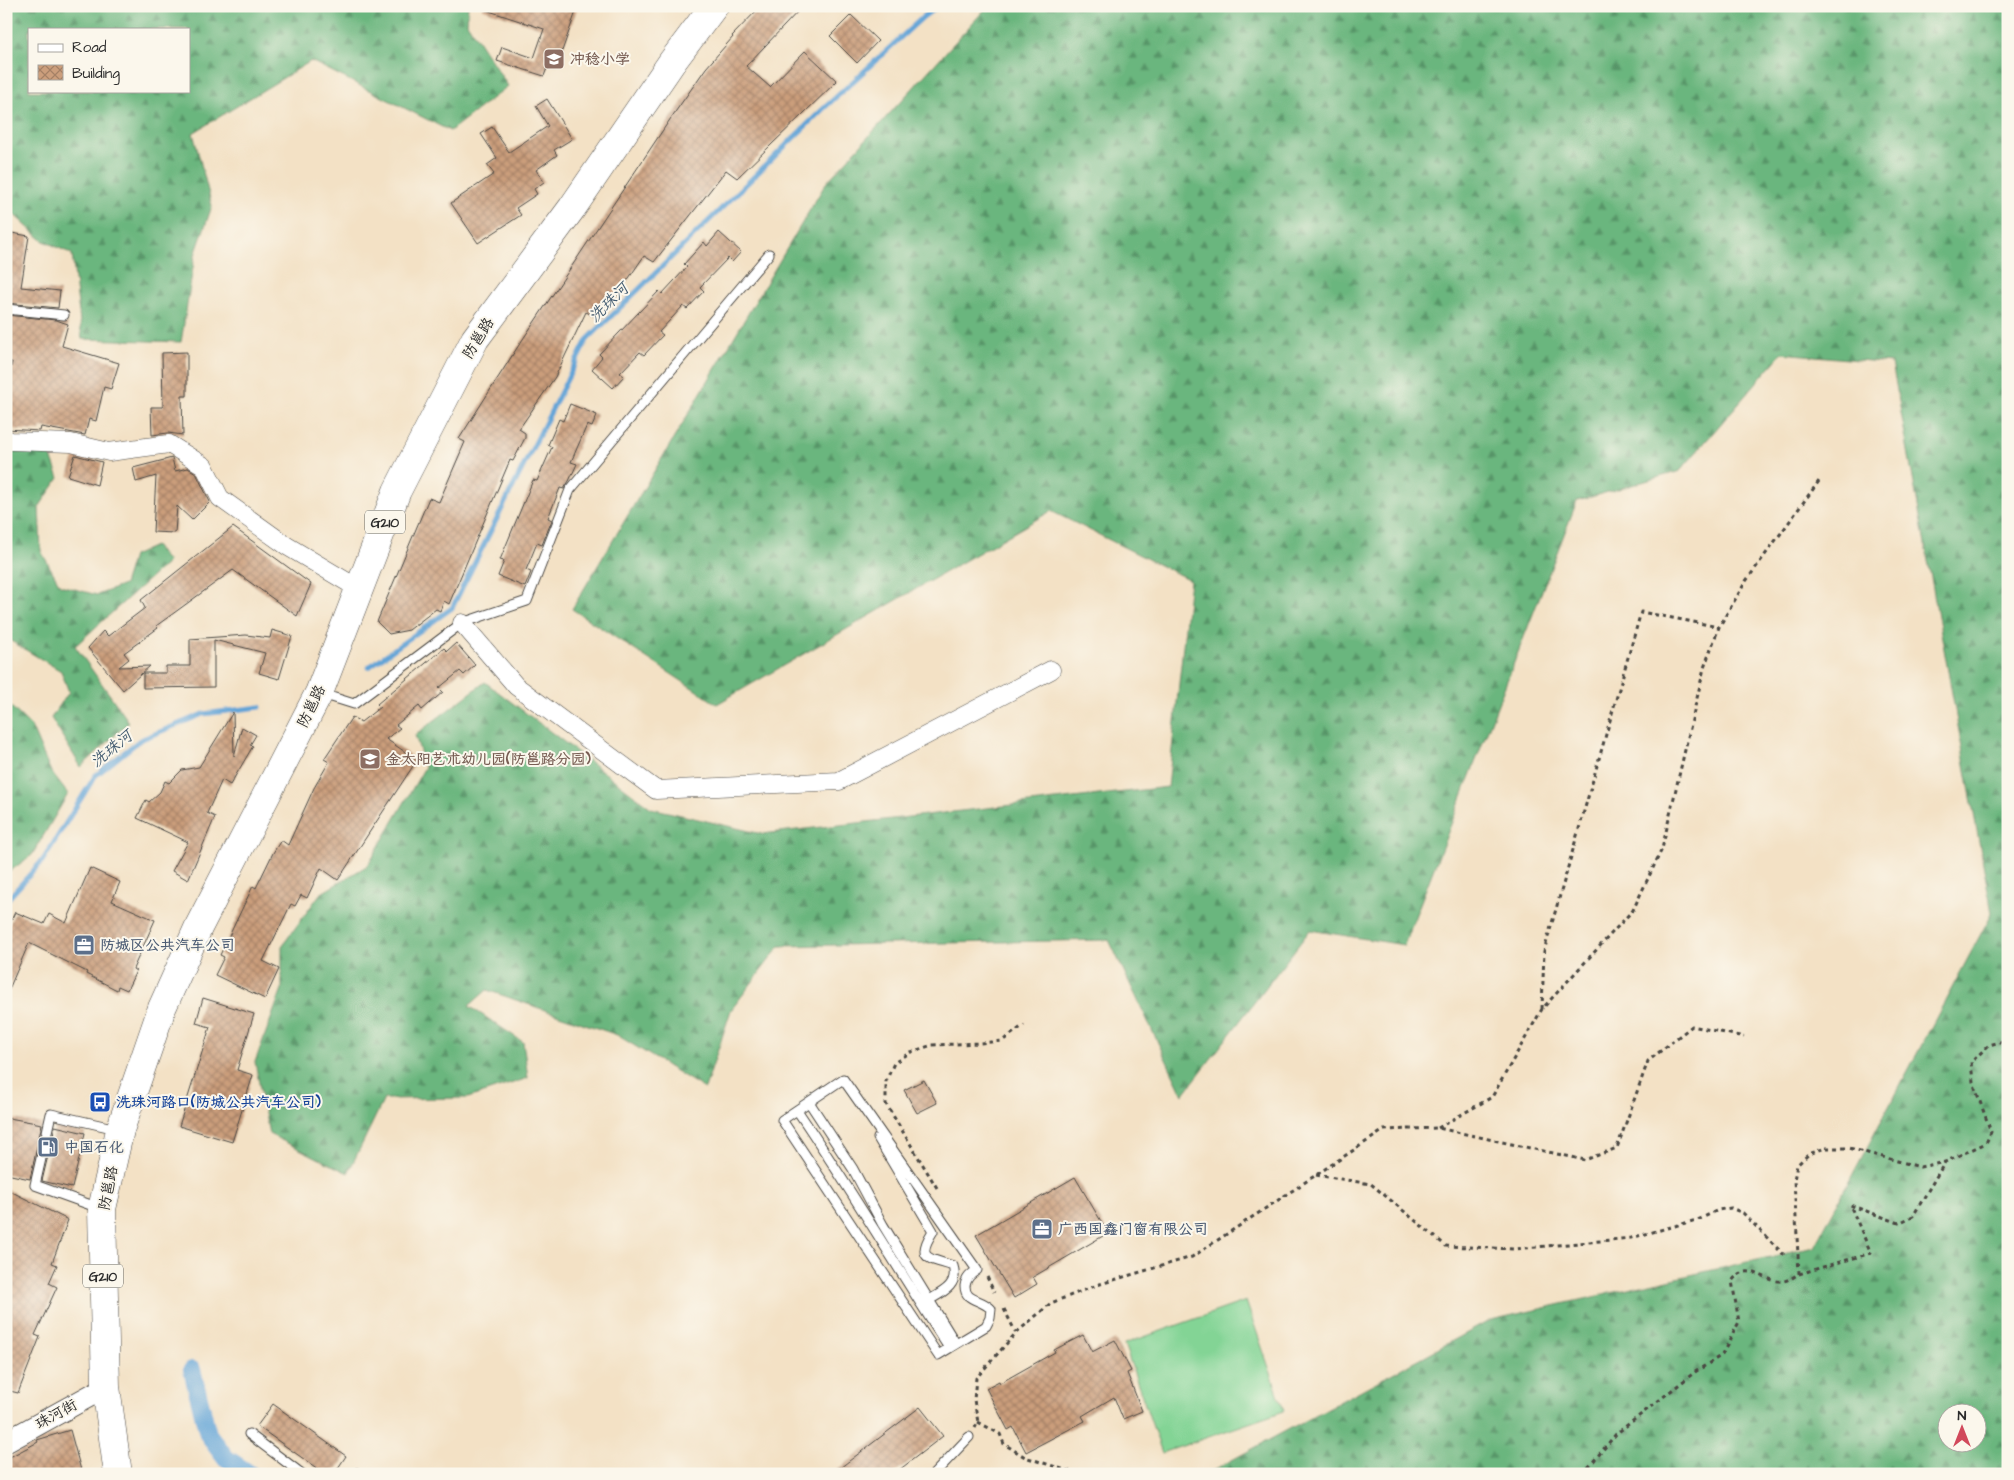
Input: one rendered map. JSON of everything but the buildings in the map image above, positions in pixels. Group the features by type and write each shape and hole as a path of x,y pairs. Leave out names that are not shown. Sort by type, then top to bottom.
{"highway":[{"name":"防邕路","path":"118,1474 106,1387 102,1209 120,1130 162,1008 198,926 319,693 397,491 475,339 572,208 672,62 714,6"}],"street":[{"path":"6,439 11,442 71,443 109,452 168,444 204,466 220,498 287,546 359,589"},
{"path":"462,623 516,686 656,790 840,781 1051,670"},
{"name":"珠河街","path":"6,1442 106,1387"}],"lane":[{"path":"319,693 354,704 462,623 527,601 570,490 769,254"},
{"path":"6,308 64,315"},
{"path":"843,1079 977,1270 966,1280 965,1289 967,1295 973,1300 986,1303 991,1310 986,1326 938,1355 782,1120 843,1079"},
{"path":"843,1079 933,1231 925,1244 925,1254 930,1260 953,1266 955,1273 950,1288 929,1300"},
{"path":"809,1102 853,1169 882,1225 929,1300 952,1346"},
{"path":"797,1110 842,1176 874,1230 952,1346"},
{"path":"102,1209 35,1185 51,1114 120,1130"},
{"path":"249,1434 302,1474"},
{"path":"934,1474 969,1437"}],"path":[{"path":"1438,1128 1492,1097 1542,1009 1633,910 1662,849 1704,668 1718,627 1746,582 1819,481"},
{"path":"1542,1009 1544,952 1641,612 1718,627"},
{"path":"940,1193 886,1104 886,1081 894,1063 911,1052 932,1044 980,1043 1002,1040 1024,1026"},
{"path":"969,1437 978,1422 974,1400 976,1378 1016,1332 1050,1303 1100,1284 1192,1257 1384,1130 1438,1128 1585,1160 1617,1148 1648,1061 1692,1026 1744,1037"},
{"path":"1799,1274 1794,1180 1798,1165 1809,1154 1825,1148 1849,1148 1920,1167 1945,1162 1986,1143 1991,1132 1973,1082 1971,1062 1989,1045 2008,1040"},
{"path":"1583,1474 1616,1434 1695,1372 1722,1355 1739,1322 1732,1281 1736,1275 1747,1271 1783,1281 1799,1274 1871,1253 1850,1205 1899,1223 1913,1216 1945,1162"},
{"path":"1316,1175 1371,1184 1446,1246 1515,1249 1631,1238 1700,1219 1718,1210 1731,1208 1743,1213 1784,1254"},
{"path":"986,1275 994,1292"},
{"path":"978,1422 1000,1434 1004,1444 1025,1457 1078,1474"}],"green space":[{"path":"6,6 468,6 467,23 508,86 450,131 311,61 193,133 212,206 195,255 181,342 82,339 72,254 42,240 11,212 6,211"},
{"path":"988,6 2008,6 2008,1474 1206,1474 1491,1320 1814,1247 1992,913 1892,363 1782,353 1680,471 1577,501 1404,945 1310,930 1183,1095 1109,940 780,946 731,1010 705,1089 617,1035 487,990 469,1006 523,1042 528,1078 468,1098 384,1099 348,1173 269,1134 255,1062 282,989 282,946 320,894 368,865 425,767 415,735 485,682 651,808 762,834 1168,787 1190,580 1051,511 717,704 572,609 826,183"},
{"path":"6,445 49,451 59,478 39,507 41,551 60,585 97,595 124,585 133,556 155,546 168,562 75,646 129,722 81,767 51,718 69,692 61,671 6,638"},
{"path":"6,702 31,726 51,772 68,794 32,855 6,874"},
{"path":"1246,1301 1284,1411 1162,1453 1124,1344"}],"waterway":[{"name":"洗珠河","path":"369,667 452,608 587,340 822,110 923,17 938,6"},
{"name":"洗珠河","path":"6,901 43,860 95,776 140,740 203,714 260,707"},
{"path":"192,1370 208,1434 226,1458 250,1474"}],"place":[{"name":"冲稔小学","path":"554,59"},
{"name":"金太阳艺术幼儿园(防邕路分园)","path":"370,759"},
{"name":"防城区公共汽车公司","path":"84,945"},
{"name":"洗珠河路口(防城公共汽车公司)","path":"100,1102"},
{"name":"中国石化","path":"48,1147"},
{"name":"广西国鑫门窗有限公司","path":"1042,1229"}]}
